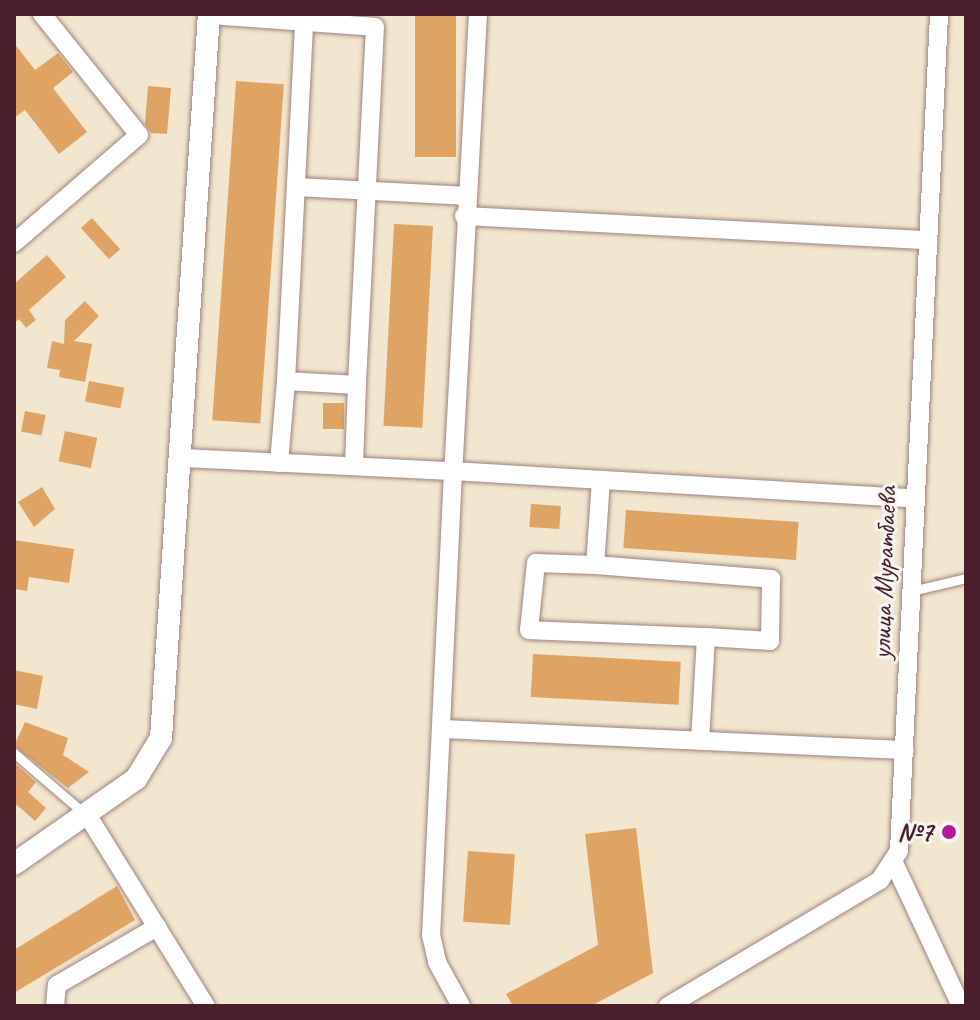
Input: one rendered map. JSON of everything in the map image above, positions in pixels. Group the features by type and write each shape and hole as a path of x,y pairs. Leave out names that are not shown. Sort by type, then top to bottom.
{"street":[{"path":"14,243 139,135 42,14"},
{"path":"461,1006 437,962 431,935 465,196 478,14"},
{"name":"улица Муратбаева","path":"895,865 905,750 914,498 939,14"},
{"path":"14,864 88,816 136,779 161,738 183,458 209,15 375,27 354,466"},
{"path":"279,463 304,23"},
{"path":"296,187 465,196"},
{"path":"464,216 928,240"},
{"path":"286,381 357,385"},
{"path":"183,458 914,498"},
{"path":"595,565 601,480"},
{"path":"536,563 771,579 770,641 706,637 529,630 536,563"},
{"path":"700,741 706,637"},
{"path":"441,729 905,750"},
{"path":"88,816 206,1006"},
{"path":"668,1006 870,887 895,865 961,1006"},
{"path":"55,1006 57,985 157,927"}],"lane":[{"path":"911,591 966,578"},
{"path":"14,753 88,816"}],"building":[{"path":"415,14 456,14 456,157 415,157"},
{"path":"14,43 35,70 58,53 73,72 53,88 87,132 59,154 25,110 14,118"},
{"path":"236,81 284,84 260,424 212,420"},
{"path":"148,86 171,88 167,134 151,133 145,124"},
{"path":"92,218 120,249 109,259 81,228"},
{"path":"394,224 433,226 422,428 383,426"},
{"path":"47,255 66,277 29,310 36,320 26,328 19,319 14,323 14,284"},
{"path":"85,301 99,316 74,341 92,344 85,382 59,377 60,370 47,368 52,341 64,344 65,320"},
{"path":"89,381 124,388 120,408 85,402"},
{"path":"323,403 344,403 344,429 323,429"},
{"path":"25,411 46,415 42,436 21,432"},
{"path":"65,431 97,438 91,468 59,461"},
{"path":"42,487 55,509 34,527 18,502"},
{"path":"531,504 561,506 559,529 529,527"},
{"path":"626,510 799,522 796,560 623,548"},
{"path":"14,540 74,549 69,583 29,577 27,591 14,589"},
{"path":"533,654 681,662 679,705 531,697"},
{"path":"14,670 43,676 37,709 14,704"},
{"path":"25,722 68,738 63,755 89,772 68,788 14,746"},
{"path":"14,763 36,782 28,792 46,808 35,821 17,805 14,808"},
{"path":"636,828 653,973 591,1006 513,1006 506,994 598,945 585,834"},
{"path":"468,851 515,854 510,925 463,922"},
{"path":"117,886 135,920 14,993 14,950"}],"place":[{"name":"№7","path":"949,832"}]}
